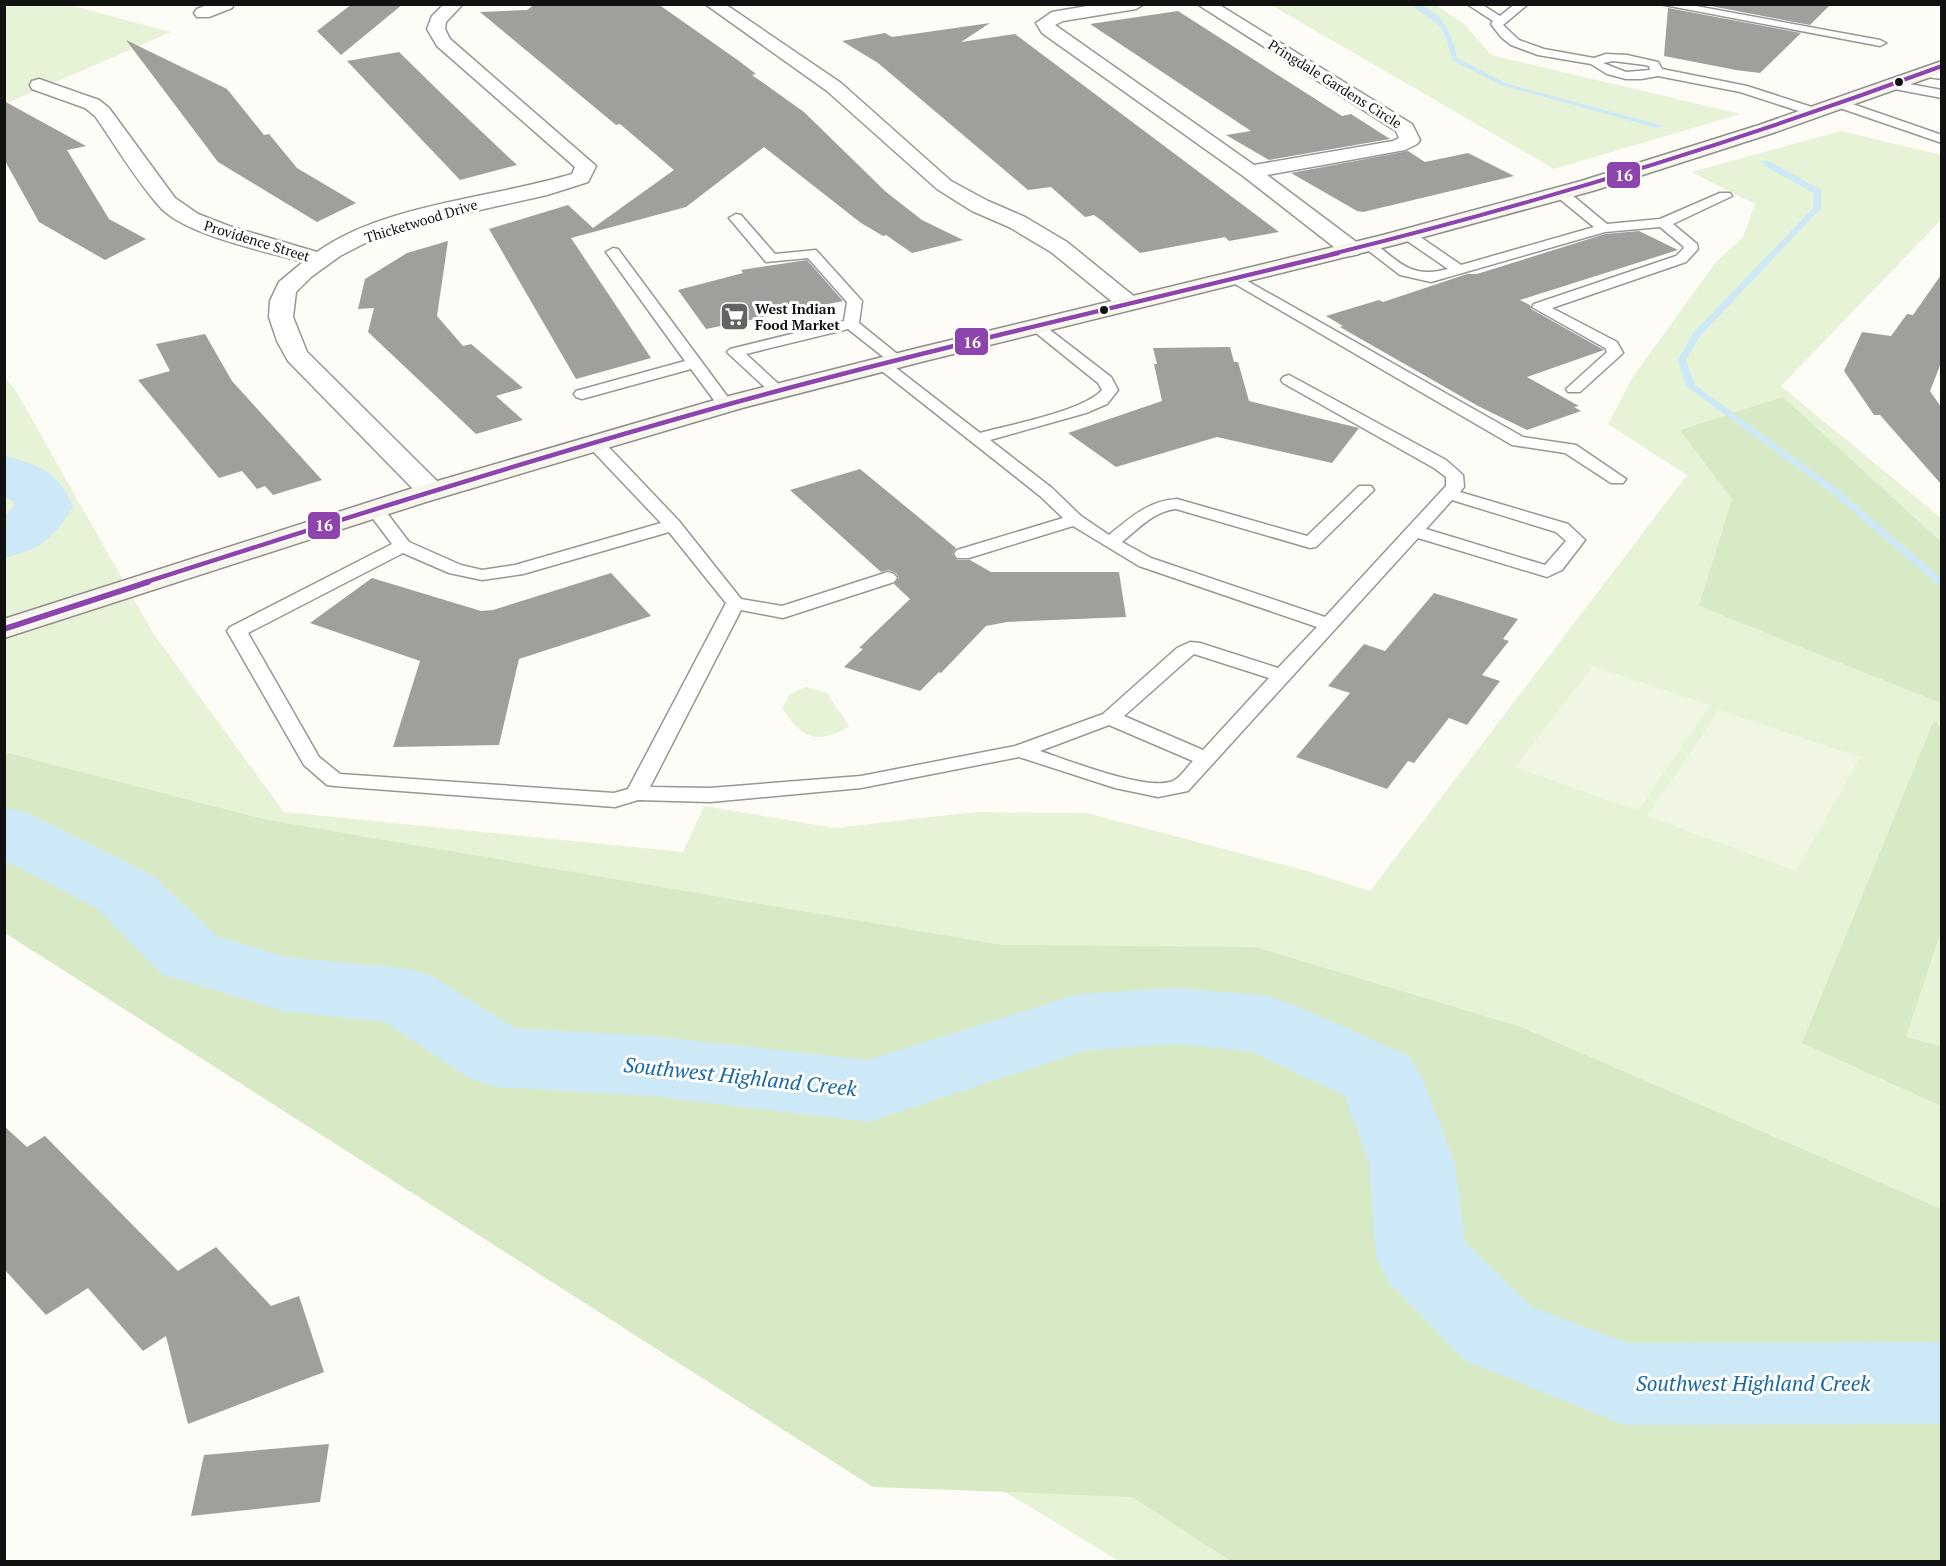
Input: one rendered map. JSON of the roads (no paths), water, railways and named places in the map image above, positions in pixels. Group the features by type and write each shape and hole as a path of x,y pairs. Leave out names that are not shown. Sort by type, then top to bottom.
{"main road":[{"path":"4,629 374,508 725,404 1408,235 1675,160 1838,103 1936,72"}],"street":[{"path":"203,13 226,4"},
{"name":"Thicketwood Drive","path":"431,491 297,356 284,332 280,311 284,291 318,259 381,230 504,197 556,187 581,178 586,166 443,42 436,29 438,20 455,4"},
{"path":"713,4 834,87 944,185 980,206 1017,222 1059,247 1128,303"},
{"path":"1136,4 1058,16 1045,23 1048,29 1360,247"},
{"name":"Pringdale Gardens Circle","path":"1205,4 1405,128 1410,136 1410,140 1398,147 1250,172"},
{"name":"Providence Street","path":"39,85 92,104 102,112 168,203 190,219 221,231 318,259"}],"lane":[{"path":"1472,4 1501,21"},
{"path":"1523,4 1497,24 1502,33 1516,43 1536,50 1598,62 1611,57 1629,58 1654,64 1657,72"},
{"path":"1664,4 1880,43"},
{"path":"1598,62 1597,64 1607,71 1625,76 1644,76 1657,72 1743,90 1814,112"},
{"path":"1893,85 1941,94"},
{"path":"1838,103 1941,139"},
{"path":"1561,193 1604,228"},
{"path":"1360,247 1422,279 1604,228 1663,223 1725,196"},
{"path":"736,218 771,259 811,253 855,301 851,324"},
{"path":"1574,389 1615,353 1615,349 1612,345 1539,307 1681,260 1689,254 1690,244 1663,223"},
{"path":"1408,235 1459,270"},
{"path":"613,252 725,404"},
{"path":"1235,278 1518,441 1570,449 1617,479"},
{"path":"851,324 888,362 977,439 1046,492 1075,520 1110,543 1145,562 1329,625"},
{"path":"777,390 735,352 851,324"},
{"path":"977,439 1080,410 1101,401 1110,390 1105,380 1036,326"},
{"path":"582,394 696,363"},
{"path":"1020,751 1115,782 1158,790 1181,786 1455,487 1454,475 1440,464 1289,380"},
{"path":"594,442 673,525 708,565 735,603 783,612 888,579"},
{"path":"1110,543 1154,508 1171,504 1310,543 1365,490"},
{"path":"1415,531 1548,572 1556,566 1576,540 1563,528 1449,494"},
{"path":"374,508 403,546 455,569 482,575 517,570 673,525"},
{"path":"963,554 1075,520"},
{"path":"403,546 237,631 311,761 334,780 615,800 636,793 710,795 861,782 1020,751 1110,718 1190,648 1200,649 1282,676"},
{"path":"636,793 735,603"},
{"path":"1110,718 1206,759"}],"waterway":[{"path":"1413,4 1443,25 1447,31 1454,59 1503,84 1660,126"},
{"path":"1766,163 1818,192 1817,208 1696,335 1682,360 1691,386 1832,489 1942,585"},
{"name":"Southwest Highland Creek","path":"4,473 39,492 44,507 27,529 4,540"},
{"name":"Southwest Highland Creek","path":"4,830 125,892 189,955 283,984 404,996 498,1057 651,1066 869,1091 1079,1023 1172,1016 1263,1024 1380,1077 1412,1163 1421,1257 1499,1334 1624,1384 1942,1383"}],"place":[{"name":"West Indian Food Market","path":"734,317"}]}
